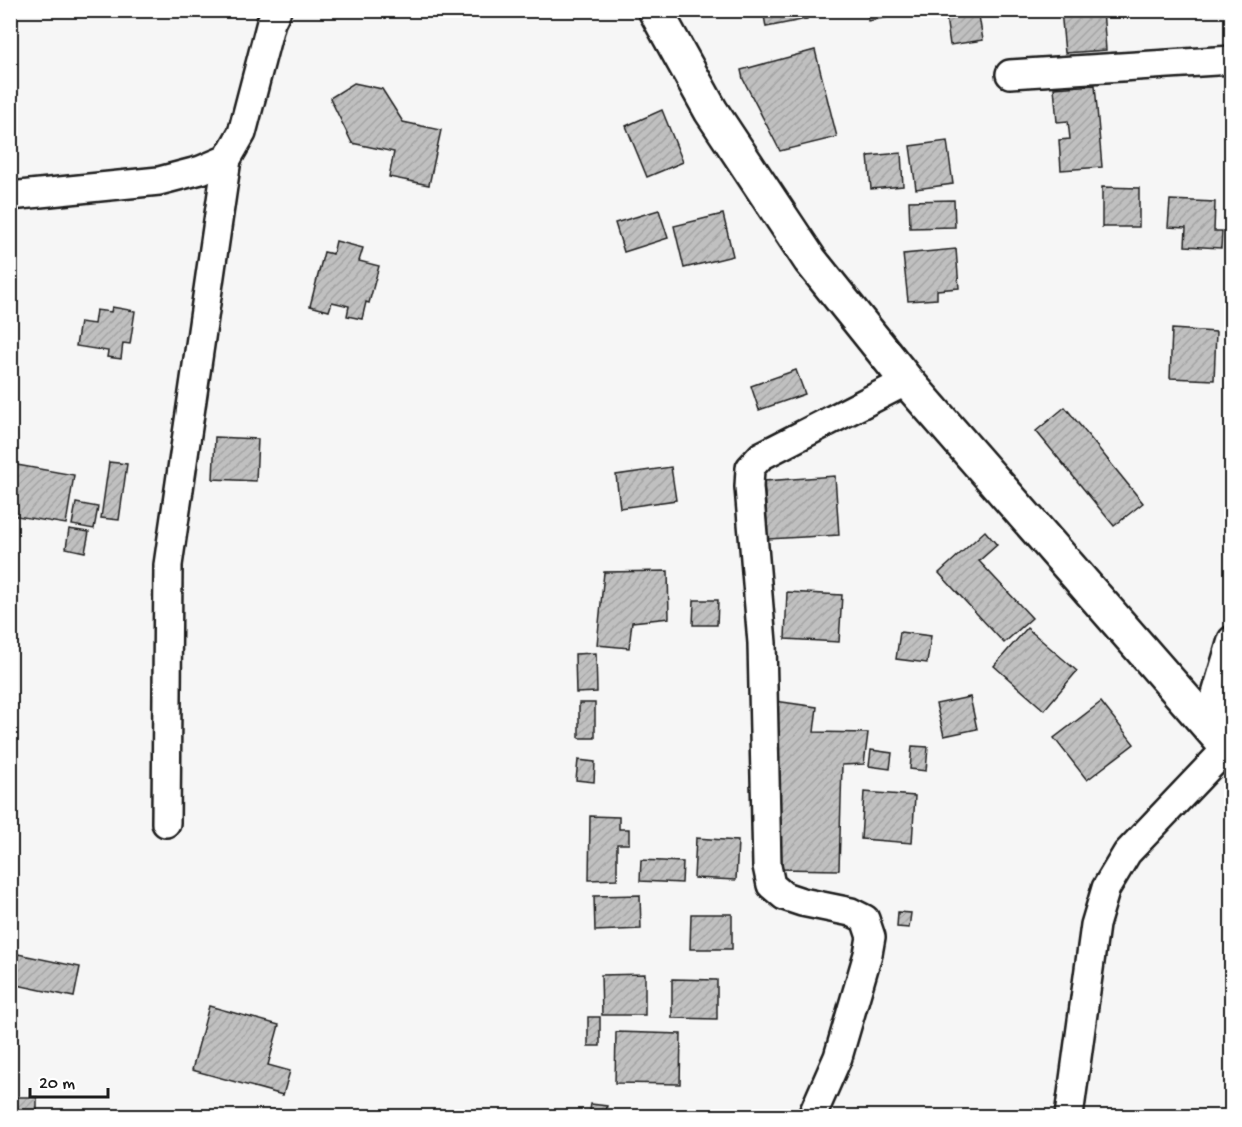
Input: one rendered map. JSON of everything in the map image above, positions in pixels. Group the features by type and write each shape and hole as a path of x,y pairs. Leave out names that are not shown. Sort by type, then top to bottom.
{"street":[{"path":"166,823 168,565 227,159 242,133 277,10"},
{"path":"655,10 711,111 810,260 907,381 1222,742"},
{"path":"1010,74 1232,60"},
{"path":"10,196 159,181 201,170 227,159"},
{"path":"812,1116 837,1057 871,937 865,919 851,912 784,896 771,885 767,866 762,643 749,487 750,468 761,456 907,381"},
{"path":"1069,1116 1095,925 1106,888 1127,853 1222,742 1232,640"}],"building":[{"path":"763,10 805,10 807,19 766,27"},
{"path":"866,10 922,10 922,11 868,21"},
{"path":"945,10 978,10 983,40 950,45"},
{"path":"1061,10 1103,10 1106,50 1065,53"},
{"path":"815,50 837,137 780,151 743,79 741,70"},
{"path":"354,83 382,89 403,122 441,130 429,185 389,177 394,152 352,143 330,98"},
{"path":"1095,85 1102,167 1061,170 1059,140 1070,139 1068,121 1057,122 1054,88"},
{"path":"662,110 683,162 647,177 626,126"},
{"path":"947,141 953,184 916,189 910,146"},
{"path":"901,153 903,186 871,189 868,156"},
{"path":"1102,187 1139,188 1139,227 1102,227"},
{"path":"954,200 955,227 910,228 909,201"},
{"path":"1170,200 1215,202 1214,231 1222,231 1221,248 1185,246 1186,228 1168,227"},
{"path":"659,210 668,238 624,252 615,223"},
{"path":"723,214 733,256 684,268 674,226"},
{"path":"336,241 363,248 359,261 379,266 362,319 347,316 349,306 332,302 329,311 310,306 324,252 333,254"},
{"path":"956,249 959,288 937,290 937,299 908,301 903,254"},
{"path":"112,307 135,311 130,344 123,343 121,359 107,357 108,351 76,346 80,322 94,324 96,310 111,312"},
{"path":"1172,329 1216,332 1214,380 1170,378"},
{"path":"796,370 805,394 759,410 751,386"},
{"path":"1065,407 1143,503 1114,526 1036,431"},
{"path":"215,437 258,439 256,481 213,479"},
{"path":"109,462 127,464 119,520 101,518"},
{"path":"17,465 74,475 66,524 10,515"},
{"path":"671,467 676,500 620,508 616,475"},
{"path":"835,476 839,535 768,539 764,481"},
{"path":"76,503 98,507 94,529 72,525"},
{"path":"69,529 89,532 85,552 66,548"},
{"path":"985,531 997,545 979,561 1032,618 1004,643 939,573"},
{"path":"668,571 669,618 632,622 629,648 597,645 604,572"},
{"path":"787,592 842,595 839,642 785,639"},
{"path":"694,600 718,600 717,625 693,625"},
{"path":"1027,628 1077,671 1044,710 994,666"},
{"path":"900,632 931,636 927,663 896,659"},
{"path":"596,653 597,692 576,693 575,654"},
{"path":"970,697 977,729 944,736 936,704"},
{"path":"775,701 817,707 814,732 868,733 864,764 842,765 839,870 778,869"},
{"path":"1101,702 1134,744 1087,780 1054,738"},
{"path":"579,703 595,703 595,738 579,738"},
{"path":"912,746 928,747 926,771 910,769"},
{"path":"871,750 892,753 890,769 869,766"},
{"path":"578,760 595,762 594,782 576,780"},
{"path":"864,792 915,796 912,843 861,839"},
{"path":"590,816 619,817 619,829 629,829 629,844 617,844 617,879 589,880"},
{"path":"696,838 738,841 736,880 694,878"},
{"path":"641,860 683,862 682,883 640,881"},
{"path":"640,895 641,929 595,931 594,896"},
{"path":"898,912 911,913 909,928 897,927"},
{"path":"691,914 732,914 732,949 690,949"},
{"path":"18,954 80,967 74,997 12,984"},
{"path":"645,974 645,1015 602,1015 601,975"},
{"path":"672,979 717,980 717,1019 672,1018"},
{"path":"209,1006 279,1025 268,1065 290,1071 283,1095 192,1070"},
{"path":"588,1017 600,1017 600,1046 588,1046"},
{"path":"616,1032 681,1034 680,1084 615,1083"},
{"path":"10,1097 37,1097 37,1116 10,1116"},
{"path":"591,1104 607,1106 605,1116 589,1116"}]}
